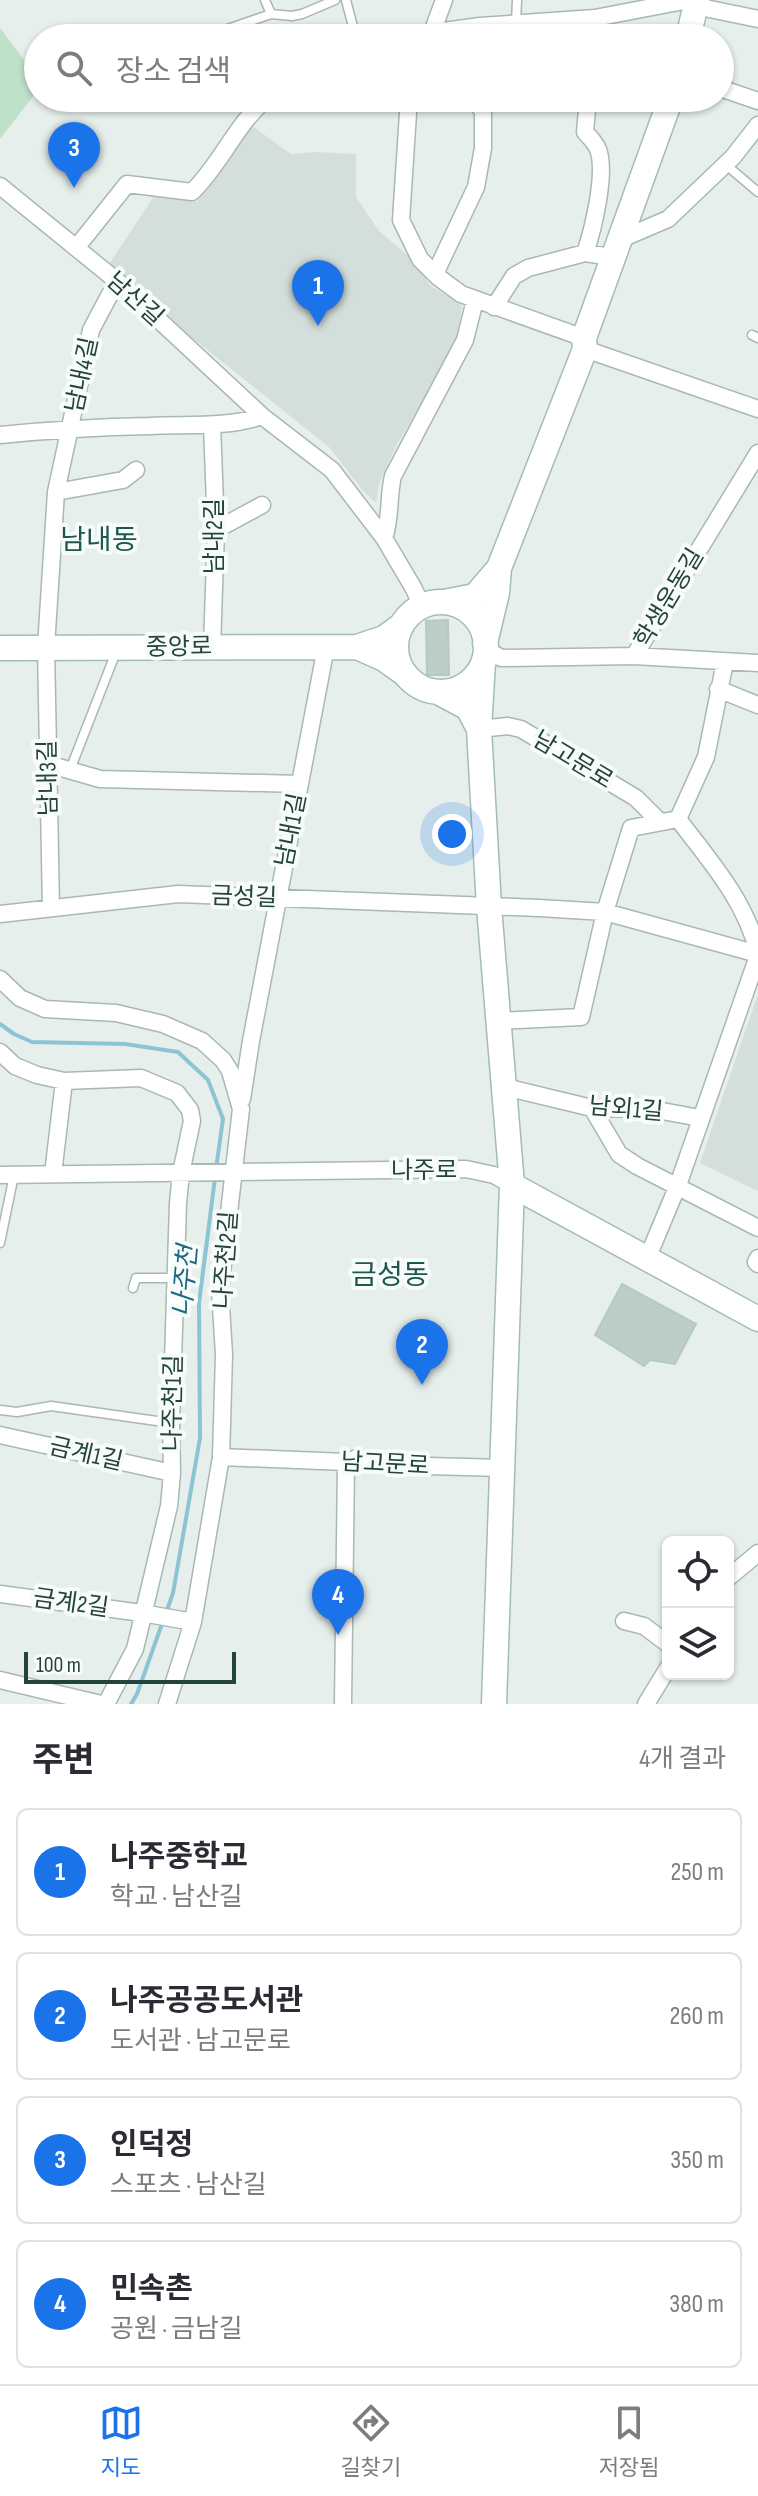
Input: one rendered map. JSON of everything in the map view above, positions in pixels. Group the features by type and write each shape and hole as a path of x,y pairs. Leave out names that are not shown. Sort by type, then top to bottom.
{"street":[{"path":"435,24 444,0"},
{"path":"509,24 595,18 693,2 758,19"},
{"path":"690,24 693,2"},
{"path":"594,24 595,18"},
{"path":"734,93 758,101"},
{"path":"76,248 127,184 192,192 254,112"},
{"path":"408,112 401,220 420,259 435,274 461,294 475,300 758,409"},
{"path":"435,274 476,187 483,148 483,112"},
{"path":"585,253 595,223 600,160 598,148 585,132 587,112"},
{"path":"492,1701 512,1185 489,907 479,729 485,651 499,568 584,343 666,112"},
{"path":"494,307 514,276 528,268 585,253 615,249 668,219 725,164 758,125"},
{"name":"남산길","path":"0,186 117,281 262,416 332,470 431,604"},
{"name":"남내4길","path":"46,647 56,492 91,330 117,281"},
{"path":"384,538 393,476 465,340 475,300"},
{"path":"71,428 212,425 262,416"},
{"name":"남내2길","path":"212,425 216,530 212,647"},
{"name":"남내4길","path":"0,435 71,428"},
{"name":"학생운동길","path":"485,651 501,658 634,656 758,453"},
{"path":"56,492 123,480 136,470"},
{"path":"216,530 262,505"},
{"path":"357,647 384,638 412,613 431,604 475,596 499,568"},
{"path":"431,604 455,604 468,611 478,621 485,651 476,675 465,685 452,691 438,692"},
{"path":"402,625 397,639 397,654 402,669 412,681"},
{"name":"남내3길","path":"46,647 51,908"},
{"name":"남내1길","path":"241,1109 244,1078 326,647"},
{"path":"357,647 394,665 424,688 468,708 479,729"},
{"name":"중앙로","path":"0,648 357,647"},
{"path":"634,656 758,663"},
{"path":"678,819 706,757 725,662"},
{"path":"718,689 758,705"},
{"name":"남고문로","path":"479,729 508,726 521,729 636,798 660,822"},
{"path":"48,764 100,779 300,784"},
{"path":"499,1021 581,1017 605,912 631,828 678,819"},
{"path":"678,819 736,895 757,945"},
{"name":"금성길","path":"0,914 178,894 489,907"},
{"path":"489,907 605,912 757,945"},
{"name":"남외1길","path":"647,1259 678,1185 757,945"},
{"name":"나주천2길","path":"0,979 20,998 45,1009 116,1013 163,1024 202,1041 230,1071 241,1109 230,1171 220,1290 224,1355 221,1457 193,1622 167,1704"},
{"name":"나주천1길","path":"0,1052 26,1072 64,1081 141,1078 177,1093 190,1110 192,1121 175,1278 169,1506 135,1649 103,1704"},
{"path":"53,1174 64,1081"},
{"name":"남외1길","path":"505,1087 592,1108 651,1109 700,1118"},
{"path":"592,1108 619,1154 758,1228"},
{"name":"나주로","path":"7,1175 466,1169 494,1175 758,1319"},
{"path":"758,1258 758,1264"},
{"name":"금계1길","path":"0,1435 172,1473"},
{"name":"남고문로","path":"221,1457 346,1462 357,1458 392,1465 502,1468"},
{"path":"343,1704 346,1462"},
{"path":"734,1573 758,1553"},
{"name":"금계2길","path":"0,1594 193,1622"},
{"path":"624,1621 644,1626 662,1640"},
{"path":"646,1704 662,1678"},
{"path":"0,1680 103,1704"}],"lane":[{"path":"265,0 271,14"},
{"path":"242,24 271,14 292,16 335,0"},
{"path":"346,0 352,24"},
{"path":"516,23 517,0"},
{"path":"725,164 758,192"},
{"name":"남내3길","path":"70,770 117,648"},
{"path":"0,1243 7,1175"},
{"path":"133,1288 136,1278 175,1278"},
{"path":"0,1410 17,1412 51,1406 171,1423"}],"shaded area":[{"path":"251,125 291,154 356,154 356,197 379,231 411,258 430,285 462,306 456,345 396,446 379,484 376,503 329,447 106,269 156,193 197,202"},
{"path":"758,994 758,1191 700,1163"}],"green space":[{"path":"0,28 24,60 24,108 0,139"}],"building":[{"path":"448,620 449,675 427,675 426,621"},
{"path":"622,1284 696,1324 675,1364 650,1360 644,1366 595,1335"}],"waterway":[{"name":"나주천","path":"0,1024 32,1042 125,1044 178,1052 208,1080 223,1119 216,1169"},
{"name":"나주천","path":"166,1613 173,1593 200,1438 199,1303 215,1178"},
{"name":"나주천","path":"131,1704 163,1621"}],"place":[{"name":"인덕정","path":"74,188"},
{"name":"나주중학교","path":"318,326"},
{"name":"나주공공도서관","path":"422,1385"},
{"name":"민속촌","path":"338,1635"}],"district":[{"name":"남내동","path":"99,540"},
{"name":"금성동","path":"390,1275"}]}
